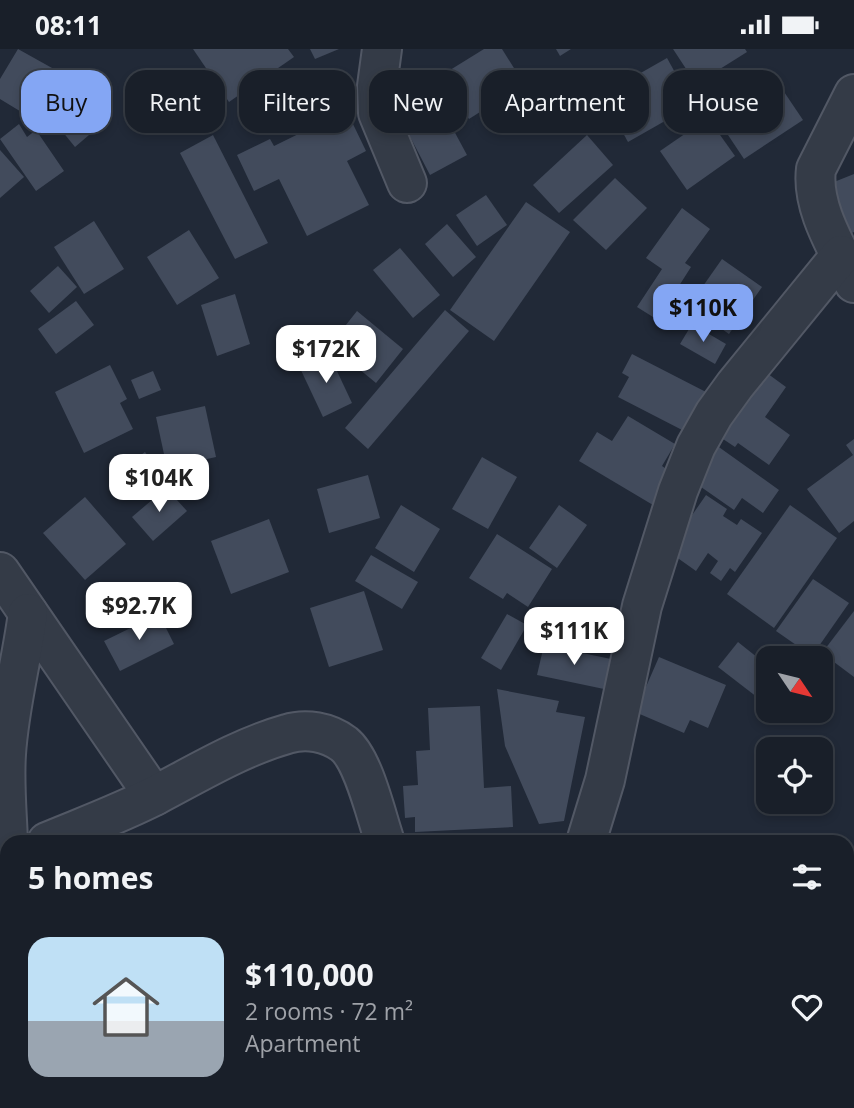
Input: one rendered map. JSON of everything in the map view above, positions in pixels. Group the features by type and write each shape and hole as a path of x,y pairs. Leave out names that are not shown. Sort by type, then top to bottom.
{"street":[{"path":"382,49 377,86 378,113 407,183"},
{"path":"588,835 605,780 642,606 678,491 696,446 714,414 736,385 848,269 819,206 815,179 816,169 854,94"},
{"path":"0,572 153,796"},
{"path":"8,835 6,754 14,689 28,613"},
{"path":"63,835 153,796 215,763 288,733 307,731 327,734 344,744 357,758 382,835"}],"building":[{"path":"18,49 56,70 21,70 21,112 0,99 0,79"},
{"path":"193,49 288,49 294,57 275,70 239,70 239,95 229,102 225,96 225,70 207,70"},
{"path":"310,49 339,49 315,59"},
{"path":"484,49 502,49 515,70 481,70 481,111 469,119 467,70 450,70"},
{"path":"556,49 571,49 560,56"},
{"path":"673,49 745,49 747,52 718,70 687,70"},
{"path":"667,58 674,70 663,70 663,122 649,130 649,70 646,70"},
{"path":"783,90 803,120 744,159 727,133 783,133"},
{"path":"19,124 21,133 27,137 38,133 64,171 36,191 0,139"},
{"path":"355,128 366,151 347,161 369,205 307,236 279,179 254,191 237,155 270,139 274,146 300,133 355,133"},
{"path":"64,133 91,133 75,147"},
{"path":"408,133 455,133 467,155 430,175"},
{"path":"623,133 644,133 628,142"},
{"path":"686,133 719,133 735,156 687,190 660,151"},
{"path":"213,135 268,243 235,259 180,153"},
{"path":"587,135 613,165 559,213 533,185"},
{"path":"0,150 24,177 0,198"},
{"path":"854,174 854,232 849,234 829,184"},
{"path":"615,178 647,208 606,250 573,220"},
{"path":"486,195 507,225 477,246 456,215"},
{"path":"526,202 570,232 494,341 450,310"},
{"path":"682,208 710,229 685,263 691,267 677,289 681,291 661,322 637,307 662,269 646,258"},
{"path":"94,221 124,269 84,294 54,247"},
{"path":"447,224 476,257 453,277 425,244"},
{"path":"189,230 219,278 177,305 147,257"},
{"path":"400,248 440,295 413,318 373,270"},
{"path":"722,259 762,287 729,334 689,306"},
{"path":"58,266 77,287 49,313 30,291"},
{"path":"235,294 250,344 217,356 201,305"},
{"path":"76,301 94,325 56,354 38,329"},
{"path":"445,310 469,331 368,449 345,428"},
{"path":"357,311 403,349 376,383 330,345"},
{"path":"692,324 726,344 715,364 680,344"},
{"path":"328,352 352,403 323,417 299,366"},
{"path":"632,354 706,392 686,432 618,397 629,377 622,373"},
{"path":"110,365 127,399 120,403 133,429 84,453 55,392"},
{"path":"760,368 786,387 765,417 790,435 769,465 738,443 735,447 714,433"},
{"path":"153,371 161,390 139,399 131,380"},
{"path":"205,406 216,457 167,468 156,417"},
{"path":"628,416 675,444 662,466 672,473 653,505 579,461 597,432 612,441"},
{"path":"854,439 854,521 839,533 807,489 853,455 846,445"},
{"path":"716,445 779,490 763,513 742,498 734,510 691,480"},
{"path":"145,452 160,473 127,497 112,476"},
{"path":"482,457 517,477 488,529 452,509"},
{"path":"368,475 380,518 329,533 317,489"},
{"path":"166,488 187,511 153,541 132,517"},
{"path":"706,495 727,509 723,516 737,525 741,519 762,533 735,572 730,568 721,581 710,573 718,561 708,553 696,571 672,554 679,534"},
{"path":"85,497 126,544 85,580 43,533"},
{"path":"401,505 440,529 414,572 375,548"},
{"path":"559,505 587,525 557,568 529,548"},
{"path":"790,505 837,538 774,628 727,594"},
{"path":"269,519 289,572 231,594 211,541"},
{"path":"497,534 552,569 528,607 507,593 503,599 469,578"},
{"path":"371,555 418,582 402,609 355,581"},
{"path":"813,579 849,603 819,646 798,646 776,631"},
{"path":"364,591 383,650 329,667 310,608"},
{"path":"854,611 854,677 833,661 833,646 827,646"},
{"path":"159,614 174,644 120,671 104,641"},
{"path":"507,614 527,625 501,670 481,658"},
{"path":"738,642 756,656 756,696 718,667"},
{"path":"544,645 611,659 604,689 537,675"},
{"path":"659,657 726,685 708,728 690,720 684,733 635,712"},
{"path":"497,689 559,701 556,712 585,717 564,821 539,824 505,746"},
{"path":"480,706 484,788 511,786 513,827 415,832 415,817 405,818 403,786 418,785 416,751 430,750 428,708"}]}
